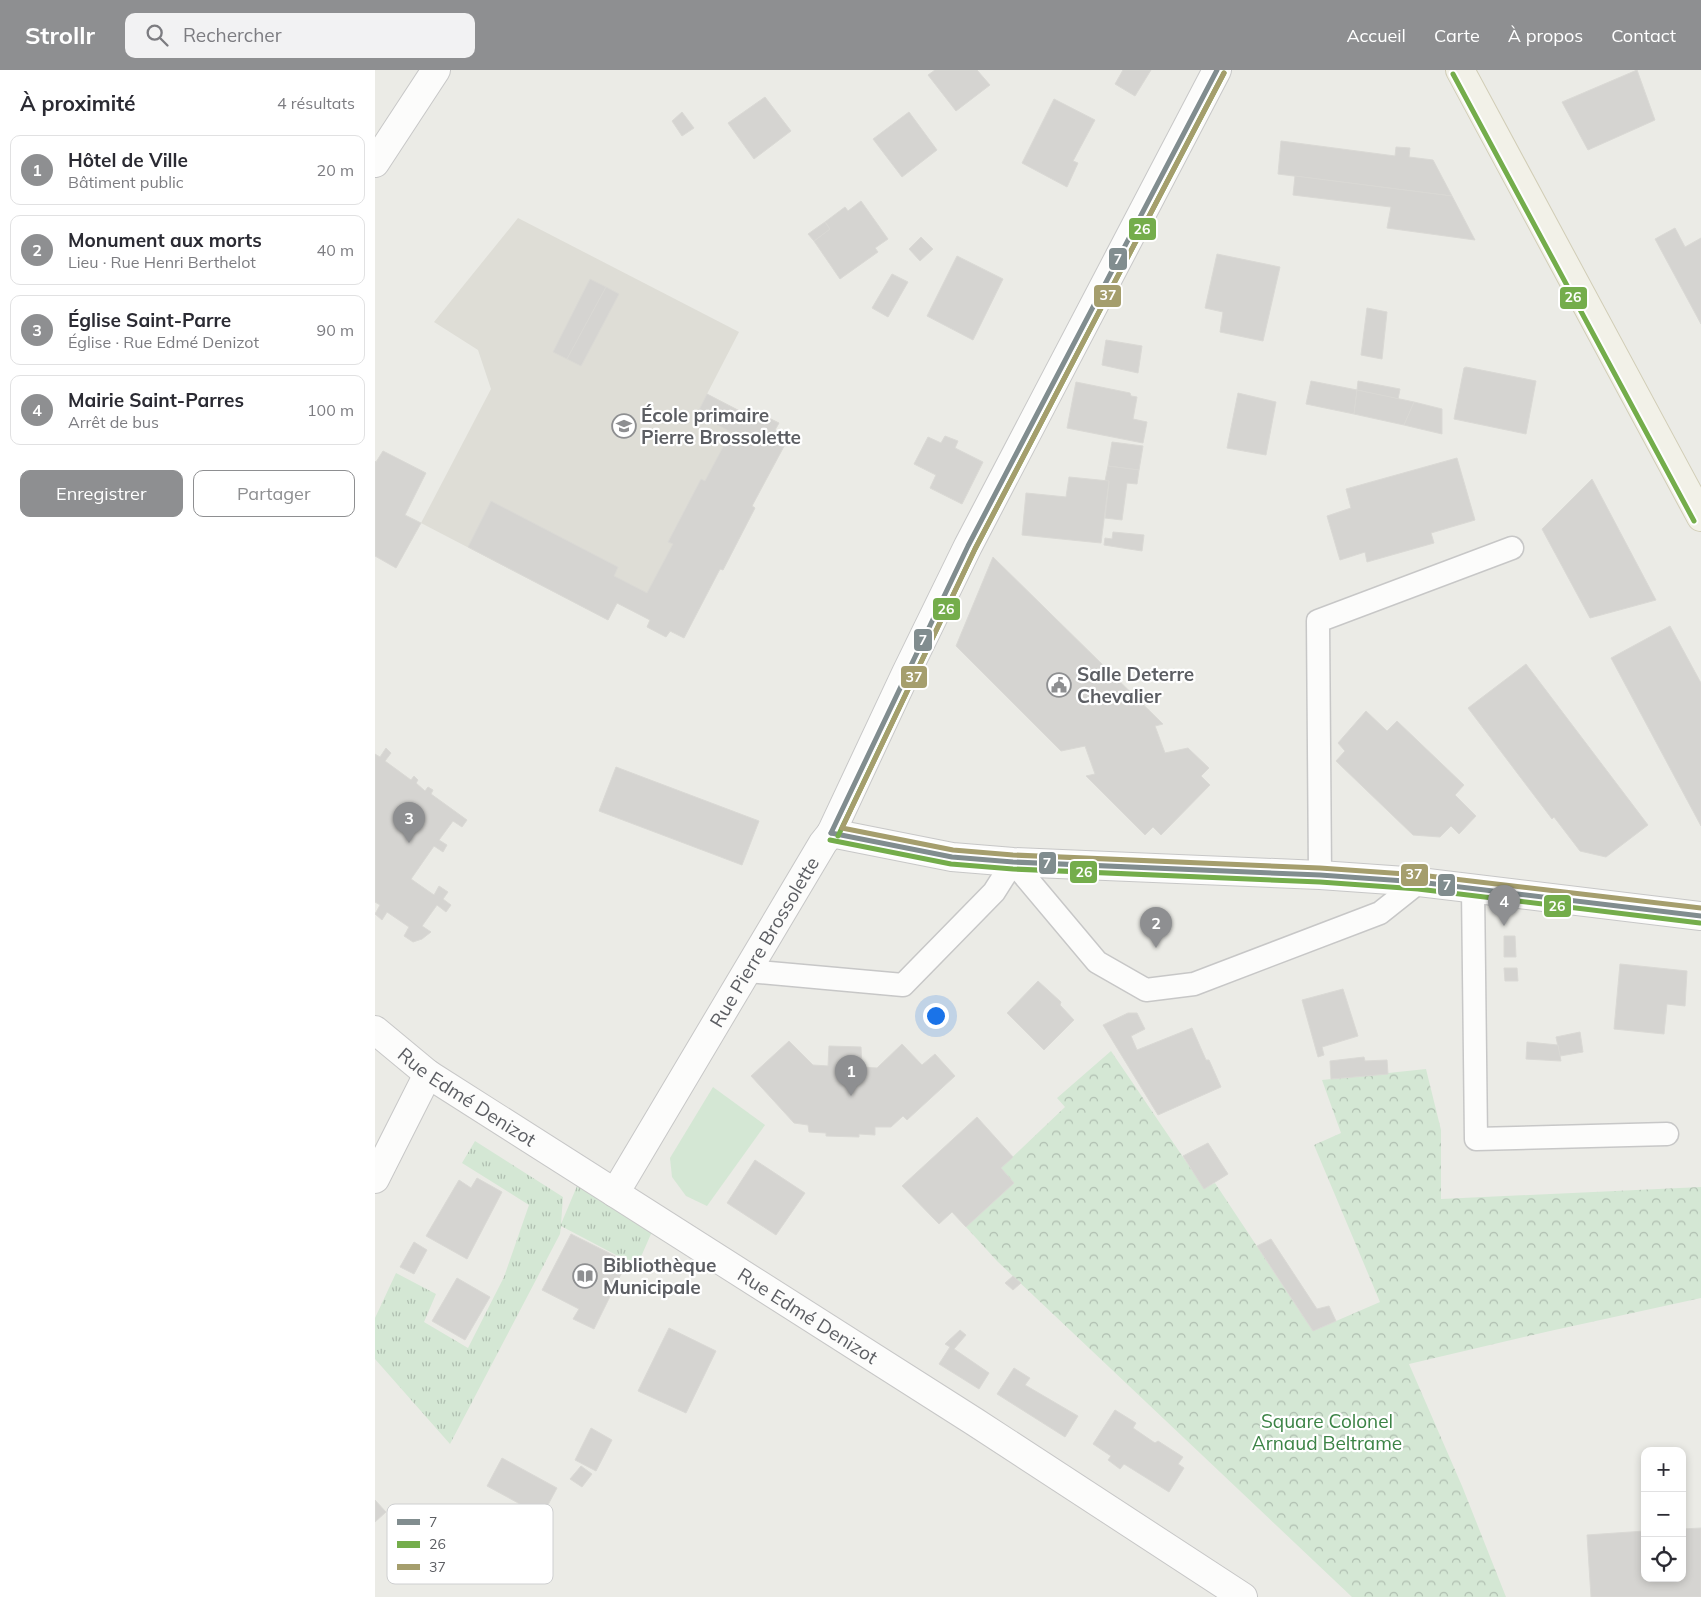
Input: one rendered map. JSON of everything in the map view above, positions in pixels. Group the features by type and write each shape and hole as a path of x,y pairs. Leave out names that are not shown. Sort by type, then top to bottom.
{"main road":[{"path":"1460,70 1701,518"}],"street":[{"path":"375,163 436,70"},
{"name":"Rue Pierre Brossolette","path":"615,1192 823,843 831,833 901,681 968,546 1217,70"},
{"path":"831,833 952,857 1013,862 1320,875 1419,882 1701,916"},
{"name":"Rue Edmé Denizot","path":"375,1030 428,1074 975,1422 1243,1597"},
{"path":"375,1179 428,1074"}],"lane":[{"path":"1320,875 1319,621 1512,548"},
{"path":"748,971 903,986 995,892 1013,862 1097,962 1146,990 1194,984 1380,913 1419,882"},
{"path":"1473,888 1477,1139 1667,1134"}],"shaded area":[{"name":"École primaire Pierre Brossolette","path":"518,218 739,332 707,394 757,420 761,414 779,423 775,430 789,437 752,506 755,508 723,570 720,569 666,637 647,627 650,620 617,603 608,620 421,523 491,389 478,350 434,322"}],"green space":[{"name":"Square Colonel Arnaud Beltrame","path":"1111,1051 1204,1188 1215,1183 1313,1331 1380,1302 1314,1145 1341,1133 1322,1080 1426,1069 1441,1130 1441,1199 1701,1187 1701,1298 1409,1364 1462,1486 1506,1597 1352,1597 997,1261 966,1227 1014,1183 1001,1168 1065,1107 1057,1098"},
{"path":"713,1087 765,1125 707,1206 686,1196 672,1177 670,1158"},
{"path":"475,1141 563,1197 561,1224 580,1179 654,1227 637,1266 561,1226 560,1234 450,1444 375,1359 375,1318 396,1273 436,1294 424,1322 468,1348 504,1277 529,1205 462,1163"}],"building":[{"path":"935,70 977,70 990,85 956,111 928,75"},
{"path":"1123,70 1151,70 1135,96 1115,84"},
{"path":"1637,70 1655,120 1588,150 1562,102"},
{"path":"765,97 791,131 754,159 728,123"},
{"path":"1054,99 1095,120 1073,161 1078,163 1067,187 1022,163"},
{"path":"682,112 694,128 682,136 672,121"},
{"path":"909,112 937,150 902,177 873,139"},
{"path":"1281,141 1395,156 1396,147 1410,148 1409,157 1433,160 1452,196 1278,174"},
{"path":"1295,176 1452,196 1475,240 1387,228 1391,207 1293,195"},
{"path":"861,201 888,239 875,248 878,252 840,279 814,241 830,229 825,222 845,207 848,211"},
{"path":"825,222 830,229 814,241 808,234"},
{"path":"1675,228 1685,247 1701,238 1701,324 1655,239"},
{"path":"921,237 933,249 920,261 909,249"},
{"path":"1217,254 1280,267 1263,341 1220,332 1223,312 1205,308"},
{"path":"957,256 1003,279 973,340 927,316"},
{"path":"892,274 908,282 888,317 872,308"},
{"path":"590,279 606,287 567,359 553,352"},
{"path":"606,287 619,294 581,366 567,359"},
{"path":"1367,308 1387,312 1382,359 1361,355"},
{"path":"1106,340 1142,346 1138,373 1102,365"},
{"path":"1464,368 1536,381 1526,434 1454,419"},
{"path":"1311,381 1357,390 1354,414 1306,404"},
{"path":"1358,381 1400,389 1398,399 1357,390"},
{"path":"1076,382 1130,393 1131,396 1137,397 1133,419 1147,422 1143,443 1067,428"},
{"path":"1357,390 1414,402 1404,425 1354,414"},
{"path":"1238,393 1276,402 1266,455 1227,448"},
{"path":"707,394 757,420 761,414 779,423 775,430 789,437 752,506 755,508 723,570 720,569 684,638 670,631 666,637 647,627 650,620 617,603 608,620 468,547 491,501 618,567 614,576 647,593 673,544 668,542 701,479 705,481 731,432 697,414"},
{"path":"1414,402 1442,409 1442,434 1404,425"},
{"path":"945,436 958,441 955,448 983,462 962,504 930,488 936,475 914,464 928,437 941,443"},
{"path":"1112,442 1143,446 1139,470 1108,466"},
{"path":"383,451 426,473 405,515 421,523 396,568 375,556 375,461"},
{"path":"1457,458 1475,520 1431,533 1434,543 1367,562 1365,552 1340,560 1327,516 1351,508 1346,489"},
{"path":"1108,466 1139,470 1137,484 1127,483 1122,520 1105,518 1109,481 1105,481"},
{"path":"1069,477 1109,481 1101,543 1022,535 1026,493 1066,497"},
{"path":"1592,479 1656,600 1590,618 1542,529"},
{"path":"1113,532 1144,535 1142,551 1104,545 1105,538 1112,539"},
{"name":"Salle Deterre Chevalier","path":"993,557 1163,724 1155,726 1165,753 1188,748 1209,768 1201,776 1210,785 1161,835 1153,827 1145,835 1086,776 1095,774 1085,746 1061,751 956,646"},
{"path":"1670,626 1701,683 1701,826 1611,658"},
{"path":"1526,664 1648,825 1606,857 1580,851 1554,817 1552,819 1468,708"},
{"path":"1366,711 1387,731 1397,721 1464,785 1455,795 1476,816 1459,834 1451,826 1440,837 1413,835 1336,761 1345,751 1338,743"},
{"path":"386,748 391,753 385,761 411,780 414,776 418,780 416,783 425,791 428,787 433,790 431,794 467,820 462,827 453,821 439,840 447,845 443,852 434,846 411,879 434,895 439,886 448,892 443,899 451,905 446,912 437,905 422,926 431,932 422,939 413,942 404,936 409,927 387,912 382,920 375,914 380,905 375,902 375,754 380,757"},
{"path":"616,767 759,821 742,865 599,811"},
{"path":"1504,936 1515,936 1516,957 1504,957"},
{"path":"1620,964 1687,971 1685,1006 1667,1004 1664,1034 1614,1029"},
{"path":"1504,968 1517,968 1518,981 1505,981"},
{"path":"1038,981 1061,1002 1060,1005 1074,1020 1044,1050 1007,1013"},
{"path":"1343,989 1358,1036 1322,1047 1324,1055 1318,1057 1302,1000"},
{"path":"1128,1013 1137,1013 1145,1029 1131,1036 1137,1050 1192,1028 1206,1060 1209,1060 1221,1087 1158,1115 1103,1025"},
{"path":"1580,1032 1583,1052 1560,1056 1556,1037"},
{"path":"789,1041 813,1065 828,1066 829,1046 861,1047 862,1067 877,1068 902,1044 922,1065 935,1054 955,1076 907,1120 903,1116 891,1127 875,1127 875,1135 859,1134 859,1137 826,1136 826,1133 809,1132 808,1125 794,1123 751,1076"},
{"path":"1527,1042 1558,1045 1561,1061 1526,1059"},
{"path":"1364,1057 1365,1061 1387,1060 1388,1074 1331,1079 1330,1061"},
{"path":"977,1117 1013,1157 1001,1168 1014,1183 966,1227 952,1212 939,1224 902,1186"},
{"path":"1208,1143 1228,1174 1204,1189 1183,1156"},
{"path":"755,1160 805,1193 776,1235 727,1203"},
{"path":"477,1178 502,1192 467,1259 426,1236 459,1180 471,1188"},
{"name":"Bibliothèque Municipale","path":"571,1234 627,1262 594,1329 573,1319 579,1309 542,1290"},
{"path":"1271,1239 1317,1309 1329,1306 1336,1321 1313,1331 1257,1246"},
{"path":"414,1242 427,1250 414,1274 400,1267"},
{"path":"1013,1276 1021,1283 1013,1290 1005,1283"},
{"path":"457,1278 490,1297 465,1340 432,1321"},
{"path":"669,1328 716,1351 686,1413 638,1391"},
{"path":"960,1330 966,1335 954,1349 989,1373 979,1389 939,1364 950,1347 945,1344"},
{"path":"1014,1368 1030,1378 1025,1385 1078,1416 1065,1437 997,1394"},
{"path":"1115,1410 1136,1423 1133,1428 1155,1443 1158,1441 1183,1457 1178,1464 1184,1468 1169,1492 1124,1464 1120,1469 1108,1460 1111,1456 1093,1444"},
{"path":"591,1428 612,1440 596,1471 575,1460"},
{"path":"502,1458 557,1488 548,1504 520,1504 487,1486"},
{"path":"581,1466 592,1474 582,1487 570,1479"},
{"path":"375,1500 386,1512 375,1522"},
{"path":"1701,1528 1701,1597 1591,1597 1587,1535 1641,1531 1641,1582 1686,1582 1686,1529"}],"transit line":[{"name":"7","path":"831,833 968,546 1217,70"},
{"name":"26","path":"838,836 975,549 1224,73"},
{"name":"37","path":"1224,73 975,549 842,828 953,850 1013,855 1320,868 1420,875 1701,908"},
{"name":"26","path":"1453,74 1694,521"},
{"name":"7","path":"831,833 952,857 1013,862 1320,875 1419,882 1701,916"},
{"name":"26","path":"830,840 951,864 1013,869 1320,882 1418,889 1700,923"}],"place":[{"name":"École primaire Pierre Brossolette","path":"624,426"},
{"name":"Salle Deterre Chevalier","path":"1059,685"},
{"name":"Église Saint-Parre","path":"409,843"},
{"name":"Mairie Saint-Parres","path":"1504,926"},
{"name":"Monument aux morts","path":"1156,948"},
{"name":"Hôtel de Ville","path":"851,1096"},
{"name":"Bibliothèque Municipale","path":"585,1276"}]}
